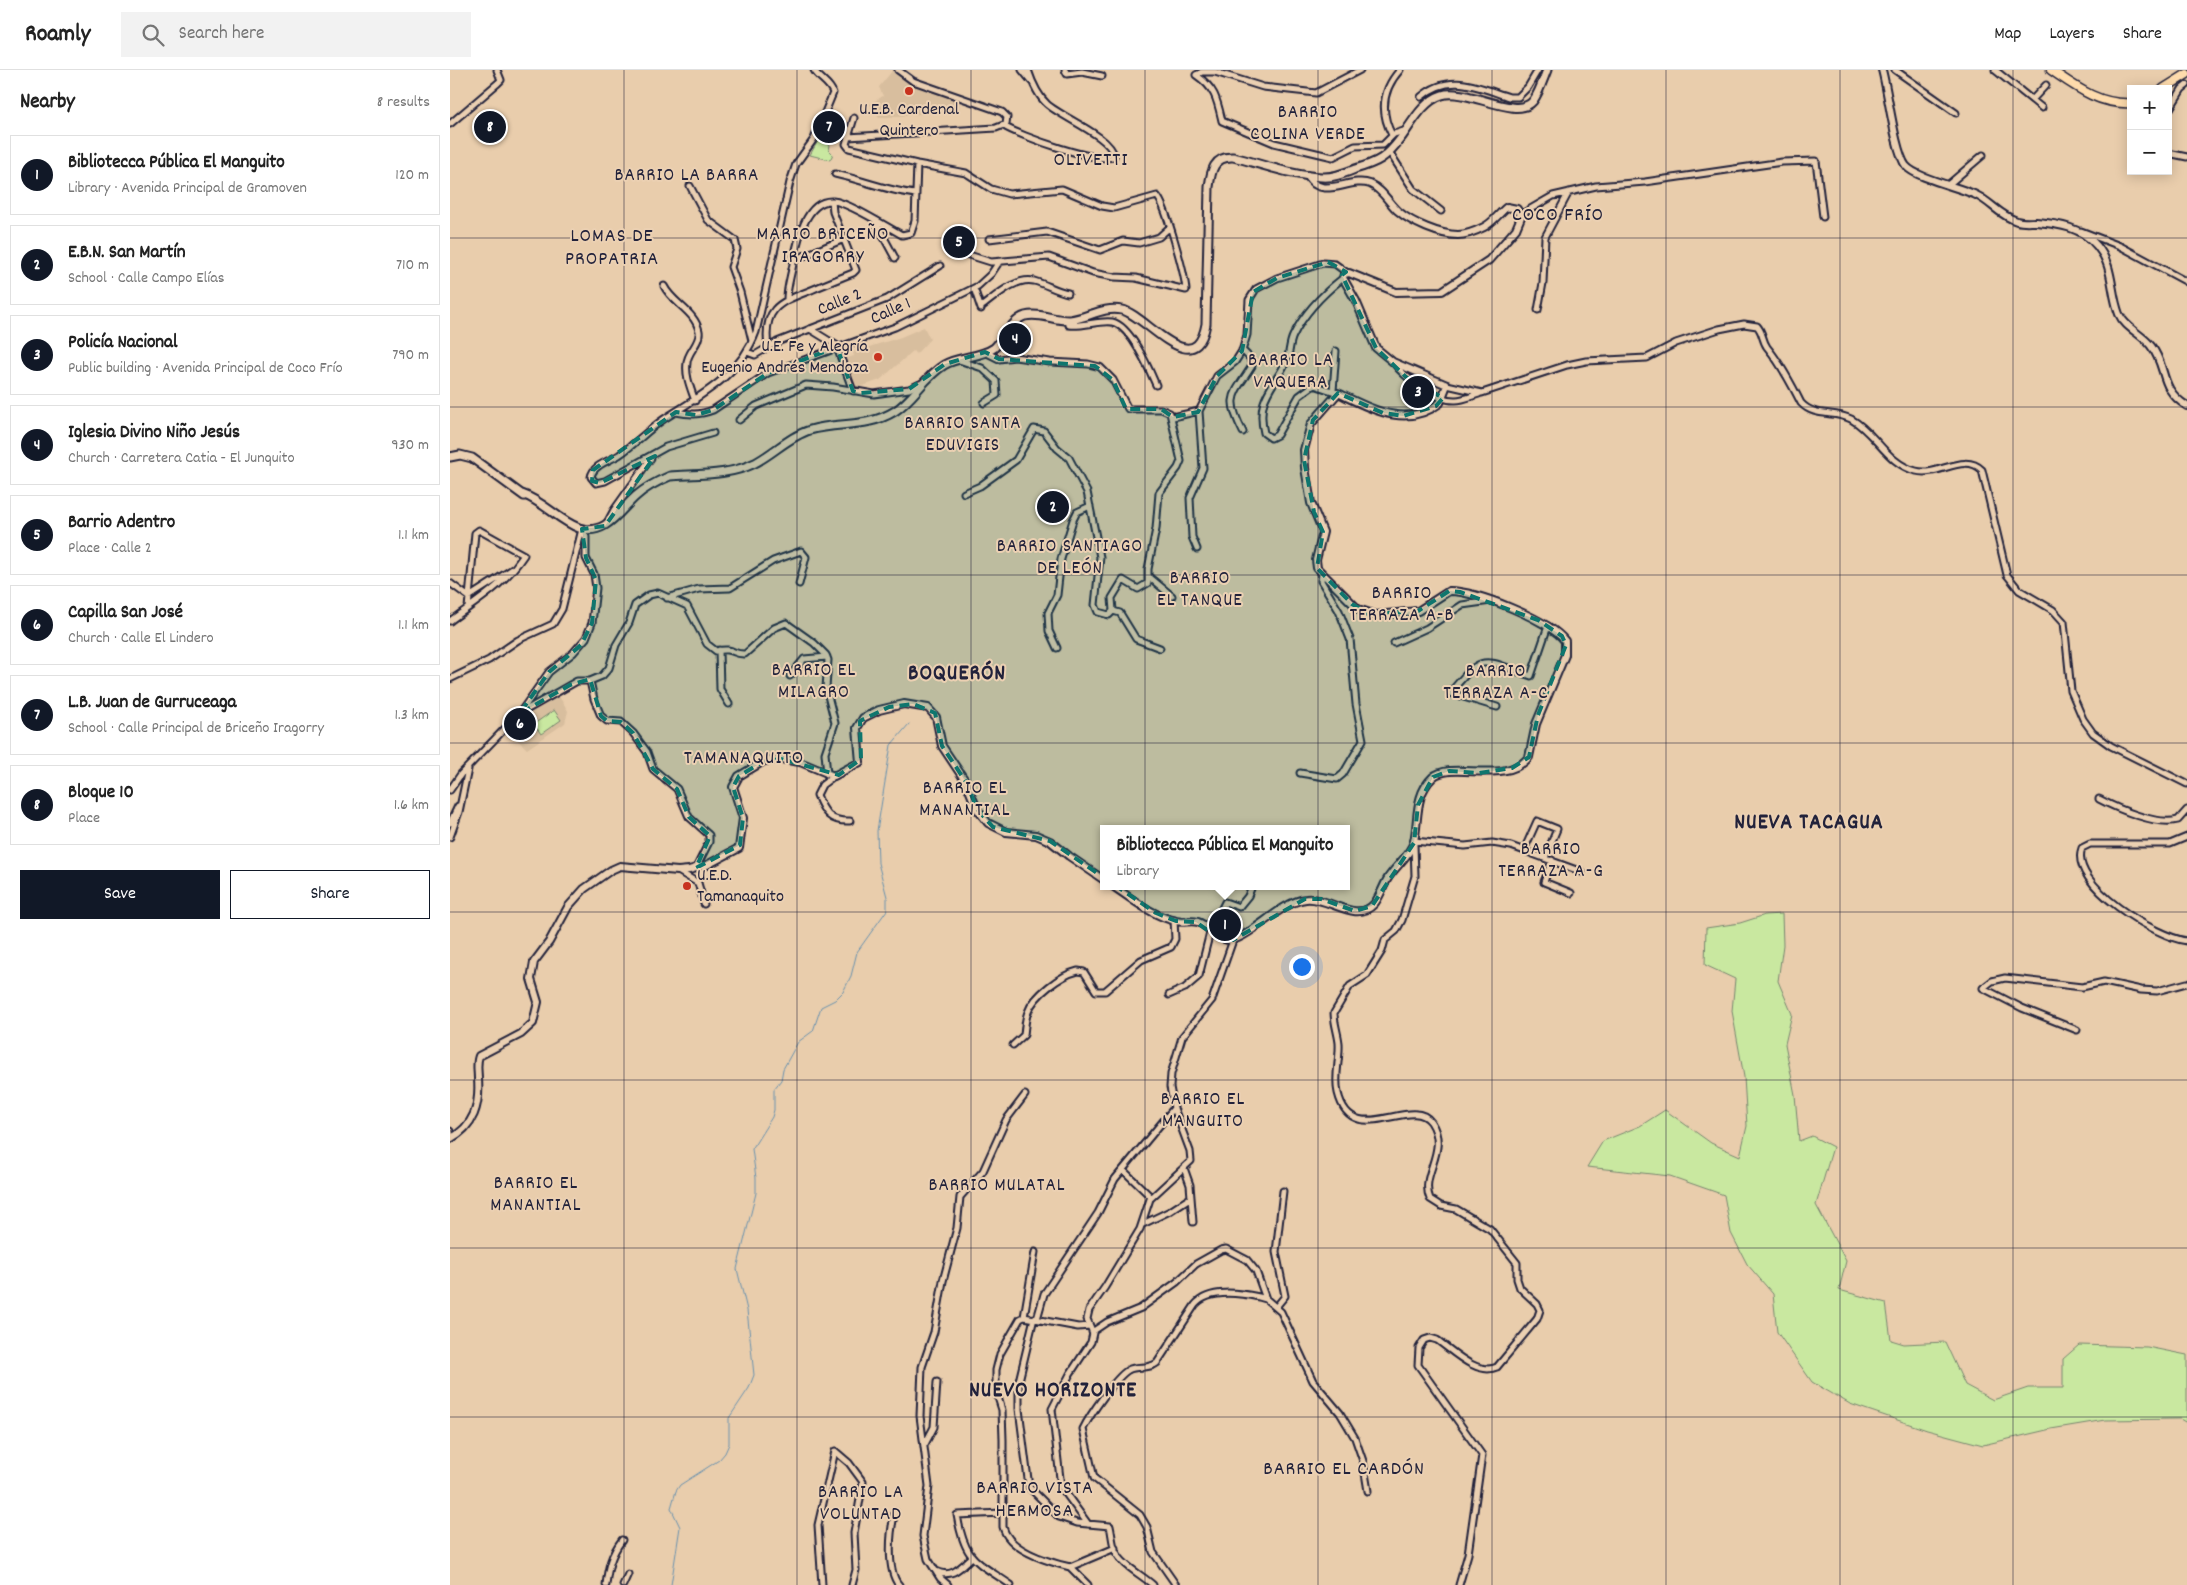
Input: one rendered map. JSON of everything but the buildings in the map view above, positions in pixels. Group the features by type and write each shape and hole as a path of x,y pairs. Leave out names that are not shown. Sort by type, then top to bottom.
{"main road":[{"path":"450,457 460,455 472,458 531,502 544,506 582,529 591,530 605,526 637,495 662,479 670,476 712,475 734,470 756,462 806,431 863,424 885,417 908,400 936,370 956,359 985,352 1002,341 1018,320 1025,316 1039,315 1068,320 1112,309 1124,310 1172,344 1183,348 1194,345 1202,338 1206,324 1209,188 1214,165 1224,157 1233,157 1307,175 1332,176 1374,164 1390,153 1426,105 1444,94 1463,94 1510,107 1523,108 1533,101 1547,70"},
{"path":"2051,70 2097,98 2116,104 2127,103"},
{"path":"2169,85 2187,74"}],"street":[{"path":"450,124 498,84 500,80 497,70"},
{"path":"713,433 666,448 605,482 596,483 590,477 595,468 621,453 676,412 695,401 728,375 747,352 752,341 790,182 796,164 814,139 833,93 814,70"},
{"path":"898,70 913,81 1002,112 1007,117 1004,126"},
{"path":"848,137 1004,126 1081,155 1108,159 1114,156 1113,151 1098,138 1047,104 1022,70"},
{"path":"1028,70 1033,83"},
{"path":"1065,70 1067,74 1082,72 1102,76"},
{"path":"1360,70 1324,91 1316,93 1263,87 1215,72 1202,72 1196,75 1210,85 1222,121 1274,143 1333,157 1355,146 1383,145 1392,135 1407,130"},
{"path":"1392,135 1386,118 1384,97 1389,84 1400,70"},
{"path":"1533,70 1534,78"},
{"path":"1422,97 1441,84 1456,83 1514,97 1522,94 1538,70"},
{"path":"1882,70 1906,166 1921,175 1978,196 2001,215 2019,222 2038,222 2078,230 2114,243 2187,282"},
{"path":"1895,70 1956,113"},
{"path":"1995,70 2042,108"},
{"path":"2032,100 2046,84"},
{"path":"2172,105 2182,89 2187,85"},
{"path":"854,118 846,144 849,148 917,164 966,172 991,189 1004,193 1023,194 1062,189 1108,208 1120,207 1157,196 1161,201 1170,227 1186,290 1136,278 1114,277 1093,273 1049,257 999,262 983,261 953,250"},
{"path":"1390,153 1413,189 1441,211"},
{"path":"2172,154 2187,156"},
{"path":"1949,184 1982,155"},
{"path":"1520,215 1553,196 1596,186 1645,182 1782,162 1816,161 1824,217"},
{"path":"787,299 799,236 808,218 818,206 832,201 842,204 902,235 910,235 914,227 917,164"},
{"path":"834,174 886,190 916,194"},
{"path":"1307,175 1313,183 1328,189 1361,183 1372,185 1400,213 1430,228 1450,234 1464,234 1484,227 1507,207 1518,209 1520,222 1489,260 1442,290 1396,292 1344,275"},
{"path":"690,186 708,220 735,240 736,249 731,267 740,292 752,341"},
{"path":"1538,310 1543,283 1545,237 1569,192"},
{"path":"768,347 766,329 769,318 776,308 787,299 853,274 856,270 833,212 832,201"},
{"path":"875,221 895,258"},
{"path":"989,239 1047,232 1100,250 1123,241 1139,243 1159,237 1170,227"},
{"path":"2078,230 2101,250 2108,265 2119,315 2130,328 2151,345 2158,358 2168,389 2179,401 2187,406"},
{"path":"794,260 844,239"},
{"name":"Calle 1","path":"676,412 696,415 703,414 713,410 768,373 895,327 974,288 985,280 999,262"},
{"path":"1197,549 1192,537 1190,498 1203,468 1199,411 1217,376 1235,362 1242,350 1247,335 1249,300 1256,289 1277,278 1323,263 1335,264 1344,275 1376,348 1393,362 1406,377 1443,398 1456,400 1567,365 1586,361 1647,358 1676,343 1719,329 1744,324 1757,326 1762,332 1766,346 1774,355 1801,403 1807,410 1852,420 1893,459 1910,469 1931,472 1966,463 1973,464 1982,470 2007,575 2019,590 2054,610 2064,622 2071,691 2083,719 2093,733 2111,746 2187,784"},
{"name":"Calle 2","path":"747,352 755,355 768,347 887,299 940,266"},
{"path":"1344,275 1320,299 1293,335 1285,364 1263,403 1261,415 1266,436 1271,438 1276,434 1302,393 1318,385 1383,413 1403,416 1418,414 1436,406 1443,398 1447,385"},
{"path":"974,288 981,308 1005,289 1022,282 1034,281 1053,290 1068,293"},
{"path":"664,286 675,301 690,314 699,331 698,339 686,363 688,378 695,401"},
{"path":"1068,320 1069,325 1075,326 1111,322 1118,325 1130,337 1145,358 1156,385"},
{"path":"810,330 837,347 852,391"},
{"path":"1242,350 1250,358 1252,366 1235,393 1232,409 1243,432"},
{"path":"1336,351 1333,370 1335,392 1311,424 1304,450 1311,503 1323,532 1316,560 1317,568 1358,609 1376,615 1418,611 1449,591 1467,593 1530,616 1548,626 1562,636 1565,641 1566,650 1541,707 1529,757 1512,768 1479,773 1448,771 1437,774 1430,781 1418,805 1414,842 1415,876 1402,920 1396,931 1385,940 1382,951 1367,975 1350,986 1334,1013 1339,1043 1338,1092 1345,1109 1362,1120 1373,1122 1399,1114 1421,1115 1431,1122 1438,1144 1428,1186 1430,1199 1441,1206 1456,1209 1490,1229 1517,1263 1517,1279 1520,1288 1538,1304 1540,1310 1537,1319 1497,1367 1492,1370 1479,1368 1437,1340 1430,1338 1424,1340 1419,1348 1418,1365 1454,1413 1482,1455 1468,1554 1459,1585"},
{"path":"985,352 999,359 1015,357 1095,366 1106,372 1113,380 1128,409 1138,411 1161,409 1170,413 1173,417 1180,460 1178,468 1159,493 1148,583 1142,588 1135,588 1123,580 1112,598 1113,611"},
{"path":"956,359 982,368 993,376 998,387 997,395 984,403"},
{"path":"1393,362 1447,385 1482,393"},
{"path":"739,420 756,406 806,385 833,386 866,394 909,389 922,383"},
{"path":"1173,417 1199,411"},
{"path":"964,493 980,486 1016,460 1036,427 1044,431 1057,448 1069,458 1087,492 1100,557 1095,605 1102,614 1109,615 1113,611"},
{"path":"605,526 614,510 653,455"},
{"path":"1057,648 1049,631 1048,613 1057,596 1061,559 1075,514 1090,506"},
{"path":"450,679 489,660 518,640 556,621 562,609 582,529"},
{"path":"450,790 469,767 520,714 549,672 581,644 592,623 596,580 586,558 586,537 582,529"},
{"path":"450,621 496,588 515,568 524,555 479,530 475,533 468,608"},
{"path":"666,598 699,589 724,590 730,588 773,560 801,551 806,557 799,584"},
{"path":"469,597 515,568"},
{"path":"1300,773 1337,779 1343,774 1363,740 1356,704 1350,640 1339,611 1321,581 1322,574"},
{"path":"1148,575 1172,596"},
{"path":"450,583 469,597"},
{"path":"520,714 570,685 577,682 590,681 602,676 609,668 618,641 638,601 654,593 688,606 707,644 714,650 729,648 740,655 745,654 774,628 786,623 795,627 827,657 826,688 835,723 825,753 831,775"},
{"path":"1394,643 1427,628 1462,605 1491,601"},
{"path":"1113,611 1120,613 1136,640 1160,648"},
{"path":"1497,707 1450,694 1470,668 1482,662 1490,662 1531,676 1548,626"},
{"path":"719,650 720,689 729,704"},
{"path":"790,676 804,659 827,657"},
{"path":"590,681 594,699 601,716 607,721 621,722 633,733 647,752 653,769 677,789 689,817 709,835 709,842 696,868"},
{"path":"850,821 835,820 829,817 816,796 822,785 831,775 860,762 857,728 862,718 878,710 904,704 928,708 936,717 942,746 966,782 977,809 988,824 1006,832 1036,835 1050,840 1100,877"},
{"path":"450,1139 466,1128 475,1108 478,1095 477,1062 479,1056 522,1034 533,1023 538,1002 532,979 534,962 549,942 559,922 574,900 584,889 620,866 678,871 696,868 732,852 740,845 744,818 733,786 739,776 764,761 781,759 807,763 831,775"},
{"path":"450,837 456,824 469,767"},
{"path":"450,824 462,796"},
{"path":"2099,799 2134,814 2166,821 2178,820 2187,810"},
{"path":"1524,850 1537,821 1557,829 1545,858"},
{"path":"2187,837 2170,844 2090,844 2082,848 2081,855 2087,876 2106,898 2163,935 2187,941"},
{"path":"1414,842 1465,846 1499,844 1524,850 1582,872"},
{"path":"1088,1524 1061,1487 1051,1415 1070,1374 1091,1342 1091,1329 1088,1319 1089,1310 1105,1287 1142,1224 1151,1197 1191,1161 1191,1155 1174,1108 1170,1087 1178,1047 1185,1031 1205,1011 1212,1000 1233,940 1304,899 1322,899 1348,911 1368,909 1375,903 1388,878 1414,842"},
{"path":"1552,860 1544,882 1572,892"},
{"path":"678,871 698,883 704,904"},
{"path":"1119,890 1156,913 1174,920 1196,922 1218,937 1233,940"},
{"path":"1169,995 1197,980 1210,932 1225,902 1239,907 1250,890"},
{"path":"1013,1045 1024,1035 1027,1014 1031,1006 1054,984 1078,970 1084,972 1096,991 1105,991 1141,960 1171,947 1175,939 1174,920"},
{"path":"2077,1030 2022,1008 1983,988 1992,981 2005,978 2082,987 2104,982 2141,990 2156,991 2187,983"},
{"path":"946,1585 934,1570 925,1548 923,1536 929,1486 920,1416 922,1368 934,1332 943,1281 957,1225 959,1200 982,1171 998,1141 1006,1120 1025,1095"},
{"path":"1153,1585 1119,1557 1114,1548 1110,1526 1066,1520 1053,1513 1031,1490 1028,1484 1019,1409 1019,1381 1035,1318 1044,1294 1098,1213 1111,1186 1174,1108"},
{"path":"450,1131 450,1139"},
{"path":"1184,1168 1190,1185 1193,1222"},
{"path":"1123,1170 1151,1197"},
{"path":"1276,1307 1285,1296 1276,1252 1283,1191"},
{"path":"1142,1224 1170,1211 1190,1198"},
{"path":"1088,1585 1070,1567 1039,1557 1017,1545 1005,1531 1003,1513 1002,1410 996,1390 996,1370 1000,1354 1020,1319 1024,1317 1035,1318 1091,1329 1141,1308 1177,1282 1196,1264 1221,1250 1241,1256 1252,1265 1266,1299"},
{"path":"1024,1317 1035,1252"},
{"path":"1176,1585 1153,1552 1147,1527 1140,1515 1094,1478 1083,1429 1107,1392 1122,1375 1130,1369 1151,1366 1157,1362 1195,1305 1203,1297 1214,1294 1252,1296 1266,1299 1276,1307 1285,1320 1313,1381 1340,1413 1355,1438 1363,1461 1368,1491"},
{"path":"925,1445 934,1427 938,1382"},
{"path":"822,1585 818,1525 835,1451 849,1463 863,1482 854,1533 856,1570 852,1585"},
{"path":"894,1512 891,1541 893,1573 899,1585"},
{"path":"1003,1513 957,1515 962,1537 971,1558 1011,1585"},
{"path":"606,1585 608,1565 622,1540"},
{"path":"1070,1567 1114,1548"},
{"path":"934,1570 941,1574 950,1574 971,1558"},
{"path":"623,1585 628,1574"}],"highlighted area":[{"path":"1328,262 1346,272 1342,275 1376,348 1406,377 1443,398 1436,406 1403,416 1383,413 1338,393 1313,420 1304,460 1314,512 1323,532 1317,568 1352,604 1369,614 1418,611 1449,591 1460,592 1538,620 1562,636 1566,645 1538,715 1529,757 1512,768 1479,773 1449,771 1433,777 1418,805 1414,843 1372,906 1355,911 1321,899 1305,899 1233,940 1214,935 1196,922 1176,921 1156,913 1050,841 993,827 977,809 966,782 942,746 935,713 913,704 889,707 860,721 861,759 839,775 781,759 764,761 739,776 733,787 743,818 740,845 696,868 710,836 689,817 677,789 653,769 633,733 621,722 607,721 601,716 590,679 570,685 519,714 549,672 581,645 592,623 596,580 586,558 582,529 605,526 655,456 600,483 592,481 593,470 676,412 696,415 713,410 768,373 837,347 853,391 861,393 909,389 945,364 985,352 999,359 1095,366 1113,380 1126,409 1161,409 1173,417 1198,412 1217,376 1242,351 1253,292 1277,278"}],"shaded area":[{"name":"U.E.B. Cardenal Quintero","path":"893,70 909,82 960,98 959,110 879,118 870,104 883,96 879,87"},
{"name":"U.E. Fe y Alegría Eugenio Andrés Mendoza","path":"924,327 930,339 916,354 913,351 880,380 854,389 844,359 854,356 853,352 901,337"},
{"path":"557,693 568,711 565,723 527,749 507,730"}],"green space":[{"path":"819,139 830,145 829,150 833,154 830,160 810,155"},
{"path":"554,710 561,720 541,734 534,724"},
{"path":"1782,914 1783,945 1778,981 1792,1014 1785,1044 1795,1095 1799,1141 1812,1136 1833,1147 1816,1205 1846,1261 1839,1290 1886,1303 1891,1340 1904,1344 1945,1342 1965,1385 1993,1400 2028,1388 2063,1388 2063,1359 2079,1345 2147,1347 2187,1355 2187,1423 2180,1419 2105,1420 2051,1429 1983,1445 1927,1430 1850,1404 1812,1382 1777,1332 1773,1294 1747,1264 1731,1233 1724,1195 1670,1176 1587,1167 1603,1141 1640,1126 1665,1110 1711,1143 1740,1156 1747,1126 1744,1077 1732,1011 1735,979 1705,965 1706,928 1740,923 1765,915"}],"waterway":[{"path":"671,1585 680,1527 671,1508 676,1491 680,1485 719,1460 725,1453 729,1444 729,1418 749,1388 754,1375 747,1310 737,1269 756,1193 752,1149 772,1117 774,1089 781,1080 783,1069 798,1042 813,1031 821,1007 835,1000 843,992 851,976 857,952 887,910 887,897 878,863 877,831 891,745 909,724"}],"place":[{"name":"U.E.B. Cardenal Quintero","path":"909,91"},
{"name":"Bloque 10","path":"490,127"},
{"name":"L.B. Juan de Gurruceaga","path":"829,127"},
{"name":"Barrio Adentro","path":"959,242"},
{"name":"Iglesia Divino Niño Jesús","path":"1015,339"},
{"name":"U.E. Fe y Alegría Eugenio Andrés Mendoza","path":"878,357"},
{"name":"Policía Nacional","path":"1418,392"},
{"name":"E.B.N. San Martín","path":"1053,507"},
{"name":"Capilla San José","path":"520,724"},
{"name":"U.E.D. Tamanaquito","path":"687,886"},
{"name":"Bibliotecca Pública El Manguito","path":"1225,925"}],"district":[{"name":"BARRIO COLINA VERDE","path":"1308,124"},
{"name":"OLIVETTI","path":"1091,161"},
{"name":"BARRIO LA BARRA","path":"687,176"},
{"name":"COCO FRÍO","path":"1558,216"},
{"name":"MARIO BRICEÑO IRAGORRY","path":"823,246"},
{"name":"LOMAS DE PROPATRIA","path":"612,248"},
{"name":"BARRIO LA VAQUERA","path":"1291,372"},
{"name":"BARRIO SANTA EDUVIGIS","path":"963,435"},
{"name":"BARRIO SANTIAGO DE LEÓN","path":"1070,558"},
{"name":"BARRIO EL TANQUE","path":"1200,590"},
{"name":"BARRIO TERRAZA A-B","path":"1402,605"},
{"name":"BOQUERÓN","path":"957,674"},
{"name":"BARRIO EL MILAGRO","path":"814,682"},
{"name":"BARRIO TERRAZA A-C","path":"1496,683"},
{"name":"TAMANAQUITO","path":"744,759"},
{"name":"BARRIO EL MANANTIAL","path":"965,800"},
{"name":"NUEVA TACAGUA","path":"1809,823"},
{"name":"BARRIO TERRAZA A-G","path":"1551,861"},
{"name":"BARRIO EL MANGUITO","path":"1203,1111"},
{"name":"BARRIO MULATAL","path":"997,1186"},
{"name":"BARRIO EL MANANTIAL","path":"536,1195"},
{"name":"NUEVO HORIZONTE","path":"1053,1391"},
{"name":"BARRIO EL CARDÓN","path":"1344,1470"},
{"name":"BARRIO VISTA HERMOSA","path":"1035,1500"},
{"name":"BARRIO LA VOLUNTAD","path":"861,1504"}]}
